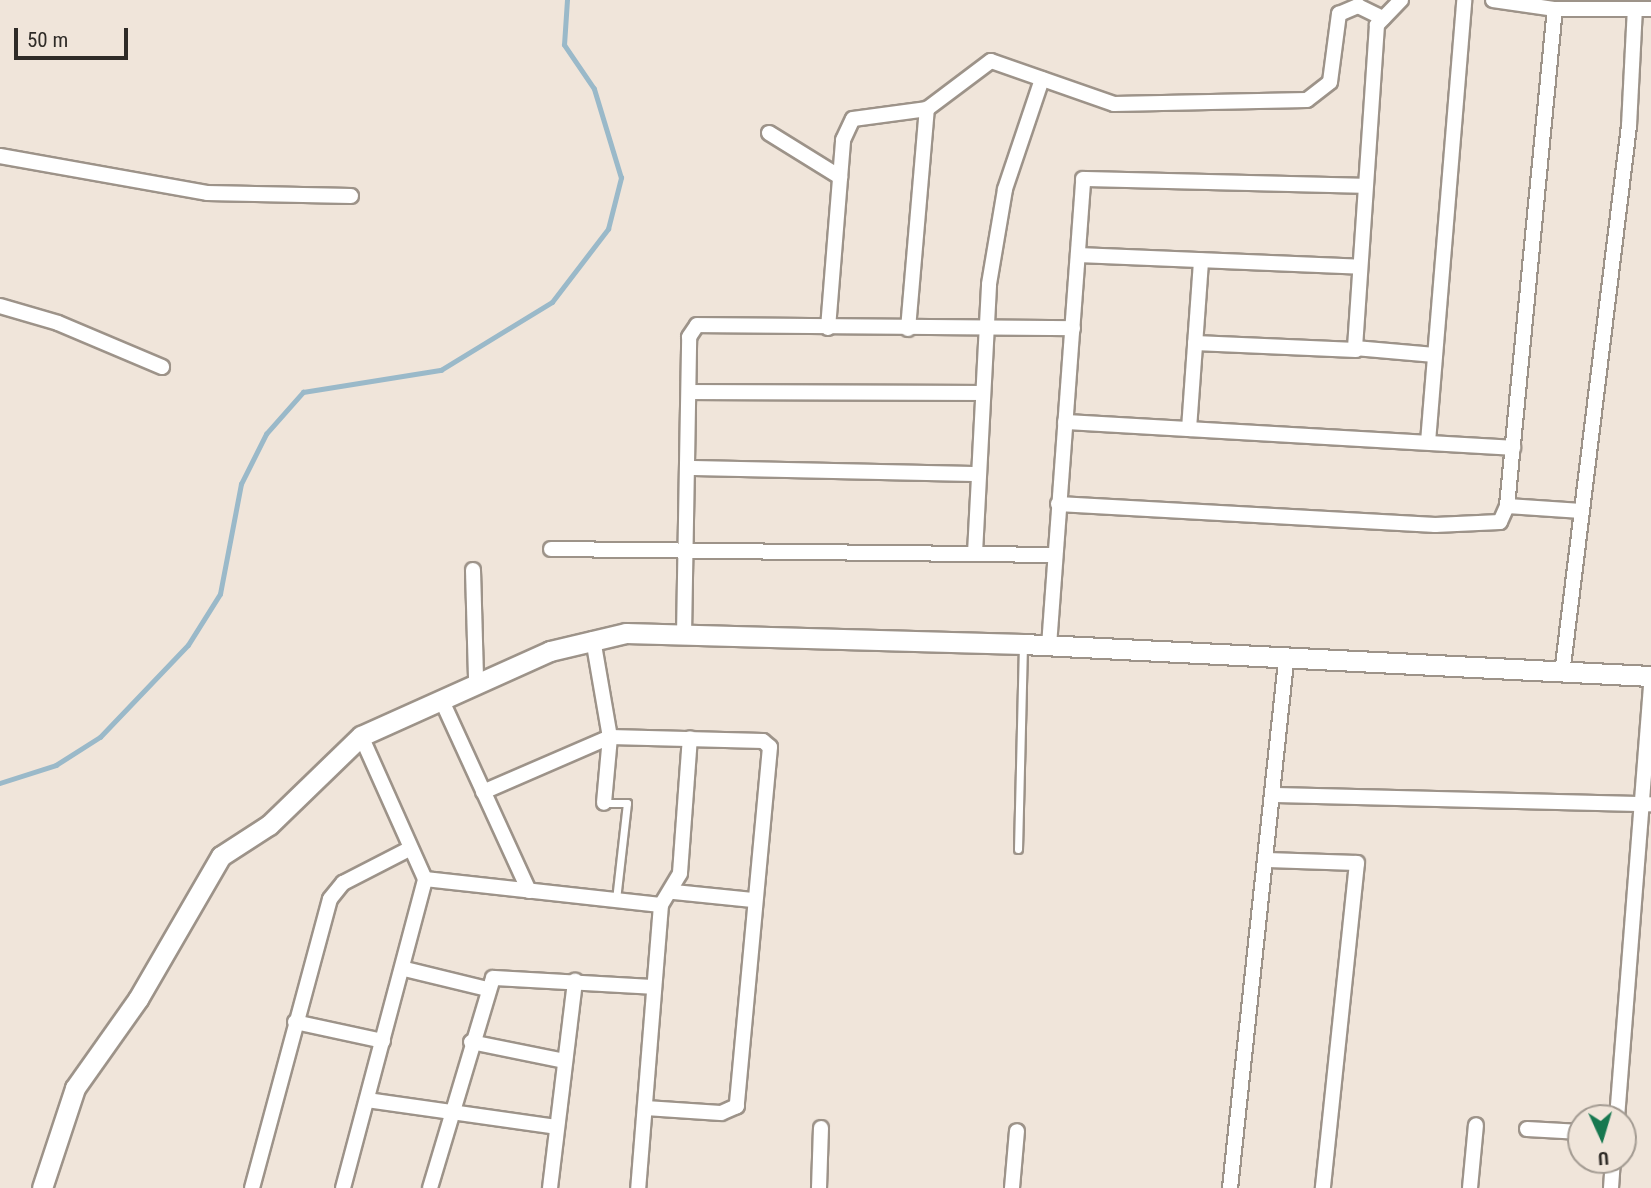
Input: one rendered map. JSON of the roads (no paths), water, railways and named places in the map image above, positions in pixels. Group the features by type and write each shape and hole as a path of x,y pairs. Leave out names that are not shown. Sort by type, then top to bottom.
{"main road":[{"path":"42,1188 75,1088 138,999 195,891 220,856 269,825 361,736 442,701 476,680 593,639 626,632 1023,644 1286,661 1651,676"}],"street":[{"path":"1356,350 1364,186 1383,18 1401,0"},
{"path":"1428,442 1464,0"},
{"path":"1493,0 1555,9 1651,9"},
{"path":"828,328 840,177 853,119 927,109 985,62 1114,104 1307,100 1330,82 1339,14 1359,6 1383,18"},
{"path":"1058,503 1435,525 1495,525 1507,506 1555,9"},
{"path":"1562,674 1629,126 1635,9"},
{"path":"975,553 986,329 1005,189 1042,79"},
{"path":"908,329 927,109"},
{"path":"769,133 840,177"},
{"path":"0,156 207,193 351,196"},
{"path":"1049,646 1053,555 1083,179 1089,175 1364,186"},
{"path":"1079,255 1360,267"},
{"path":"1189,429 1201,260"},
{"path":"0,306 58,323 162,367"},
{"path":"684,635 689,468 689,337 697,325 908,329 1073,328"},
{"path":"1195,343 1435,355"},
{"path":"689,392 982,393"},
{"path":"1065,422 1513,447"},
{"path":"689,468 978,474"},
{"path":"1507,506 1582,510"},
{"path":"551,549 1053,555"},
{"path":"473,570 476,680"},
{"path":"593,639 610,737 604,803"},
{"path":"1230,1188 1267,860 1286,661"},
{"path":"1618,1104 1647,804 1651,685"},
{"path":"442,701 529,891"},
{"path":"343,1188 405,969 425,879 361,736"},
{"path":"483,792 610,737 690,738 770,747 734,1111 645,1108"},
{"path":"638,1188 661,905 674,892 690,738"},
{"path":"1273,794 1647,804"},
{"path":"252,1188 295,1022 335,891 411,848"},
{"path":"1267,860 1357,863 1323,1188"},
{"path":"425,879 661,905"},
{"path":"674,892 753,900"},
{"path":"405,969 487,989"},
{"path":"430,1188 487,989 503,976 654,987"},
{"path":"550,1188 575,981"},
{"path":"295,1022 383,1041"},
{"path":"471,1042 564,1061"},
{"path":"367,1100 452,1115 556,1127"},
{"path":"1470,1188 1476,1125"},
{"path":"819,1188 821,1128"},
{"path":"1527,1129 1567,1131"},
{"path":"1012,1188 1017,1131"}],"lane":[{"path":"1018,849 1023,644"},
{"path":"604,803 627,803 616,901"}],"waterway":[{"path":"0,783 56,765 100,737 188,645 220,594 241,484 266,434 303,392 441,370 552,302 608,229 621,178 594,89 564,45 567,0"}]}
